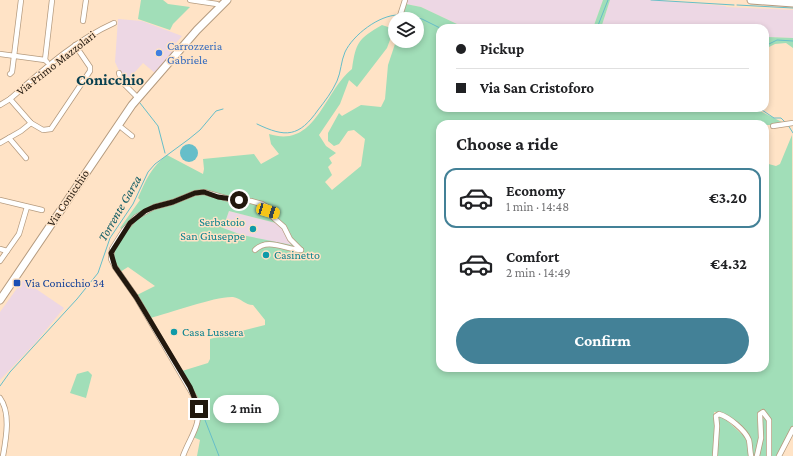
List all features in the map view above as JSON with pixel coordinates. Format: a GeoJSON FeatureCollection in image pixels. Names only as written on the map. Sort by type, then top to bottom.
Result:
{"type":"FeatureCollection","features":[{"type":"Feature","properties":{"kind":"main road","name":"Via Conicchio"},"geometry":{"type":"LineString","coordinates":[[0,300],[122,126],[138,98],[218,5],[227,0]]}},
{"type":"Feature","properties":{"kind":"main road"},"geometry":{"type":"LineString","coordinates":[[751,0],[793,3]]}},
{"type":"Feature","properties":{"kind":"street"},"geometry":{"type":"LineString","coordinates":[[10,74],[14,56],[21,0]]}},
{"type":"Feature","properties":{"kind":"street"},"geometry":{"type":"LineString","coordinates":[[45,60],[52,0]]}},
{"type":"Feature","properties":{"kind":"street"},"geometry":{"type":"LineString","coordinates":[[83,21],[86,0]]}},
{"type":"Feature","properties":{"kind":"street"},"geometry":{"type":"LineString","coordinates":[[190,0],[218,5]]}},
{"type":"Feature","properties":{"kind":"street"},"geometry":{"type":"LineString","coordinates":[[401,12],[405,0]]}},
{"type":"Feature","properties":{"kind":"street","name":"Via Primo Mazzolari"},"geometry":{"type":"LineString","coordinates":[[0,105],[10,99],[75,45],[96,31],[114,23]]}},
{"type":"Feature","properties":{"kind":"street"},"geometry":{"type":"LineString","coordinates":[[10,99],[32,123],[43,130],[51,129],[90,71],[90,67],[75,45]]}},
{"type":"Feature","properties":{"kind":"street"},"geometry":{"type":"LineString","coordinates":[[0,54],[45,60],[50,65]]}},
{"type":"Feature","properties":{"kind":"street"},"geometry":{"type":"LineString","coordinates":[[119,73],[122,82],[138,98]]}},
{"type":"Feature","properties":{"kind":"street"},"geometry":{"type":"LineString","coordinates":[[0,143],[32,123]]}},
{"type":"Feature","properties":{"kind":"street"},"geometry":{"type":"LineString","coordinates":[[773,126],[793,123]]}},
{"type":"Feature","properties":{"kind":"street"},"geometry":{"type":"LineString","coordinates":[[122,126],[132,136]]}},
{"type":"Feature","properties":{"kind":"street"},"geometry":{"type":"LineString","coordinates":[[9,138],[26,158]]}},
{"type":"Feature","properties":{"kind":"street"},"geometry":{"type":"LineString","coordinates":[[183,456],[198,425],[199,409],[196,400],[136,297],[115,267],[111,253],[130,223],[145,211],[195,193],[204,192],[218,197],[262,204],[277,213],[266,212],[284,226],[290,239],[301,250],[275,244],[258,247],[255,250]]}},
{"type":"Feature","properties":{"kind":"street"},"geometry":{"type":"LineString","coordinates":[[1,202],[42,210]]}},
{"type":"Feature","properties":{"kind":"street"},"geometry":{"type":"LineString","coordinates":[[0,261],[19,234],[27,207]]}},
{"type":"Feature","properties":{"kind":"street"},"geometry":{"type":"LineString","coordinates":[[0,249],[7,251]]}},
{"type":"Feature","properties":{"kind":"street"},"geometry":{"type":"LineString","coordinates":[[0,398],[5,414],[6,434],[3,456]]}},
{"type":"Feature","properties":{"kind":"street"},"geometry":{"type":"LineString","coordinates":[[757,456],[760,438],[760,414],[763,412],[769,420],[769,456]]}},
{"type":"Feature","properties":{"kind":"street"},"geometry":{"type":"LineString","coordinates":[[715,456],[717,426],[716,416],[719,414],[724,416],[744,432],[749,439],[752,456]]}},
{"type":"Feature","properties":{"kind":"street"},"geometry":{"type":"LineString","coordinates":[[779,456],[793,429]]}},
{"type":"Feature","properties":{"kind":"shaded area"},"geometry":{"type":"Polygon","coordinates":[[[407,0],[603,0],[594,24],[457,24],[421,7],[406,4],[407,0]]]}},
{"type":"Feature","properties":{"kind":"shaded area"},"geometry":{"type":"Polygon","coordinates":[[[610,0],[651,0],[726,7],[793,10],[793,38],[769,37],[769,24],[602,24],[610,0]]]}},
{"type":"Feature","properties":{"kind":"shaded area"},"geometry":{"type":"Polygon","coordinates":[[[118,19],[142,21],[182,36],[171,49],[174,51],[155,73],[143,63],[125,83],[115,62],[118,19]]]}},
{"type":"Feature","properties":{"kind":"shaded area"},"geometry":{"type":"Polygon","coordinates":[[[229,211],[276,223],[283,229],[292,246],[242,235],[223,228],[229,211]]]}},
{"type":"Feature","properties":{"kind":"shaded area"},"geometry":{"type":"Polygon","coordinates":[[[23,280],[64,308],[36,342],[0,380],[0,312],[23,280]]]}},
{"type":"Feature","properties":{"kind":"green space"},"geometry":{"type":"Polygon","coordinates":[[[141,0],[163,0],[168,4],[190,7],[173,24],[170,30],[138,19],[141,0]]]}},
{"type":"Feature","properties":{"kind":"green space"},"geometry":{"type":"Polygon","coordinates":[[[603,0],[610,0],[602,24],[594,24],[603,0]]]}},
{"type":"Feature","properties":{"kind":"green space"},"geometry":{"type":"Polygon","coordinates":[[[406,4],[421,7],[457,24],[436,24],[436,112],[762,112],[782,122],[769,125],[769,120],[436,120],[436,372],[769,372],[769,164],[776,166],[780,164],[792,135],[793,426],[777,456],[770,456],[772,437],[769,418],[762,409],[757,414],[759,440],[757,455],[755,456],[752,454],[749,438],[722,413],[714,412],[714,456],[197,456],[200,440],[193,437],[197,427],[200,411],[196,395],[182,371],[208,363],[210,359],[210,339],[265,325],[265,320],[253,305],[233,297],[216,299],[150,318],[137,295],[155,286],[128,267],[120,272],[114,262],[113,254],[126,232],[120,228],[140,200],[138,198],[150,174],[157,164],[167,155],[203,174],[203,159],[254,154],[261,164],[279,154],[271,144],[269,134],[285,136],[298,133],[309,126],[342,79],[352,69],[355,53],[360,42],[368,34],[382,25],[388,27],[387,48],[357,87],[349,80],[340,104],[319,135],[326,146],[336,153],[329,158],[332,163],[328,167],[332,175],[325,182],[332,190],[361,166],[365,139],[354,130],[348,131],[339,144],[334,146],[328,141],[328,133],[339,113],[342,116],[361,105],[381,107],[385,99],[388,65],[394,48],[424,48],[424,12],[404,12],[406,4]],[[229,211],[223,228],[242,235],[292,245],[283,229],[276,223],[229,211]]]}},
{"type":"Feature","properties":{"kind":"green space"},"geometry":{"type":"Polygon","coordinates":[[[769,37],[793,38],[793,48],[786,43],[775,44],[769,47],[769,37]]]}},
{"type":"Feature","properties":{"kind":"green space"},"geometry":{"type":"Polygon","coordinates":[[[88,371],[92,375],[86,398],[70,393],[77,374],[88,371]]]}},
{"type":"Feature","properties":{"kind":"green space"},"geometry":{"type":"Polygon","coordinates":[[[722,416],[746,438],[749,456],[717,456],[717,418],[722,416]]]}},
{"type":"Feature","properties":{"kind":"green space"},"geometry":{"type":"Polygon","coordinates":[[[764,416],[768,421],[767,456],[760,456],[761,425],[764,416]]]}},
{"type":"Feature","properties":{"kind":"water"},"geometry":{"type":"Polygon","coordinates":[[[189,144],[195,147],[198,153],[195,159],[189,162],[183,159],[180,153],[183,147],[189,144]]]}},
{"type":"Feature","properties":{"kind":"waterway"},"geometry":{"type":"LineString","coordinates":[[599,24],[608,0]]}},
{"type":"Feature","properties":{"kind":"waterway"},"geometry":{"type":"LineString","coordinates":[[651,0],[734,5]]}},
{"type":"Feature","properties":{"kind":"waterway"},"geometry":{"type":"LineString","coordinates":[[737,5],[793,8]]}},
{"type":"Feature","properties":{"kind":"waterway","name":"Torrente Garza"},"geometry":{"type":"LineString","coordinates":[[257,124],[267,129],[284,133],[298,130],[305,126],[333,89],[338,78],[345,52],[354,39],[367,27],[388,17]]}},
{"type":"Feature","properties":{"kind":"waterway","name":"Torrente Garza"},"geometry":{"type":"LineString","coordinates":[[424,20],[436,26]]}},
{"type":"Feature","properties":{"kind":"waterway","name":"Torrente Garza"},"geometry":{"type":"LineString","coordinates":[[769,44],[777,40],[793,41]]}},
{"type":"Feature","properties":{"kind":"waterway"},"geometry":{"type":"LineString","coordinates":[[140,103],[158,126],[165,153]]}},
{"type":"Feature","properties":{"kind":"waterway","name":"Torrente Garza"},"geometry":{"type":"LineString","coordinates":[[0,386],[10,372],[77,299],[98,273],[110,238],[133,204],[148,172],[155,164],[200,130],[216,111],[223,109]]}},
{"type":"Feature","properties":{"kind":"waterway"},"geometry":{"type":"LineString","coordinates":[[765,112],[774,118],[781,118],[786,123]]}},
{"type":"Feature","properties":{"kind":"waterway"},"geometry":{"type":"LineString","coordinates":[[788,125],[793,133]]}},
{"type":"Feature","properties":{"kind":"waterway"},"geometry":{"type":"LineString","coordinates":[[205,420],[219,456]]}},
{"type":"Feature","properties":{"kind":"place","name":"Carrozzeria Gabriele"},"geometry":{"type":"Point","coordinates":[159,53]}},
{"type":"Feature","properties":{"kind":"place","name":"Serbatoio San Giuseppe"},"geometry":{"type":"Point","coordinates":[253,229]}},
{"type":"Feature","properties":{"kind":"place","name":"Casinetto"},"geometry":{"type":"Point","coordinates":[266,255]}},
{"type":"Feature","properties":{"kind":"place","name":"Via Conicchio 34"},"geometry":{"type":"Point","coordinates":[17,283]}},
{"type":"Feature","properties":{"kind":"place","name":"Casa Lussera"},"geometry":{"type":"Point","coordinates":[174,332]}},
{"type":"Feature","properties":{"kind":"district","name":"Conicchio"},"geometry":{"type":"Point","coordinates":[110,79]}},
{"type":"Feature","properties":{"kind":"route"},"geometry":{"type":"LineString","coordinates":[[199,409],[190,387],[172,360],[136,297],[120,276],[111,259],[111,253],[112,249],[130,223],[145,211],[154,207],[173,202],[195,193],[204,192],[218,197],[239,200]]}}]}
